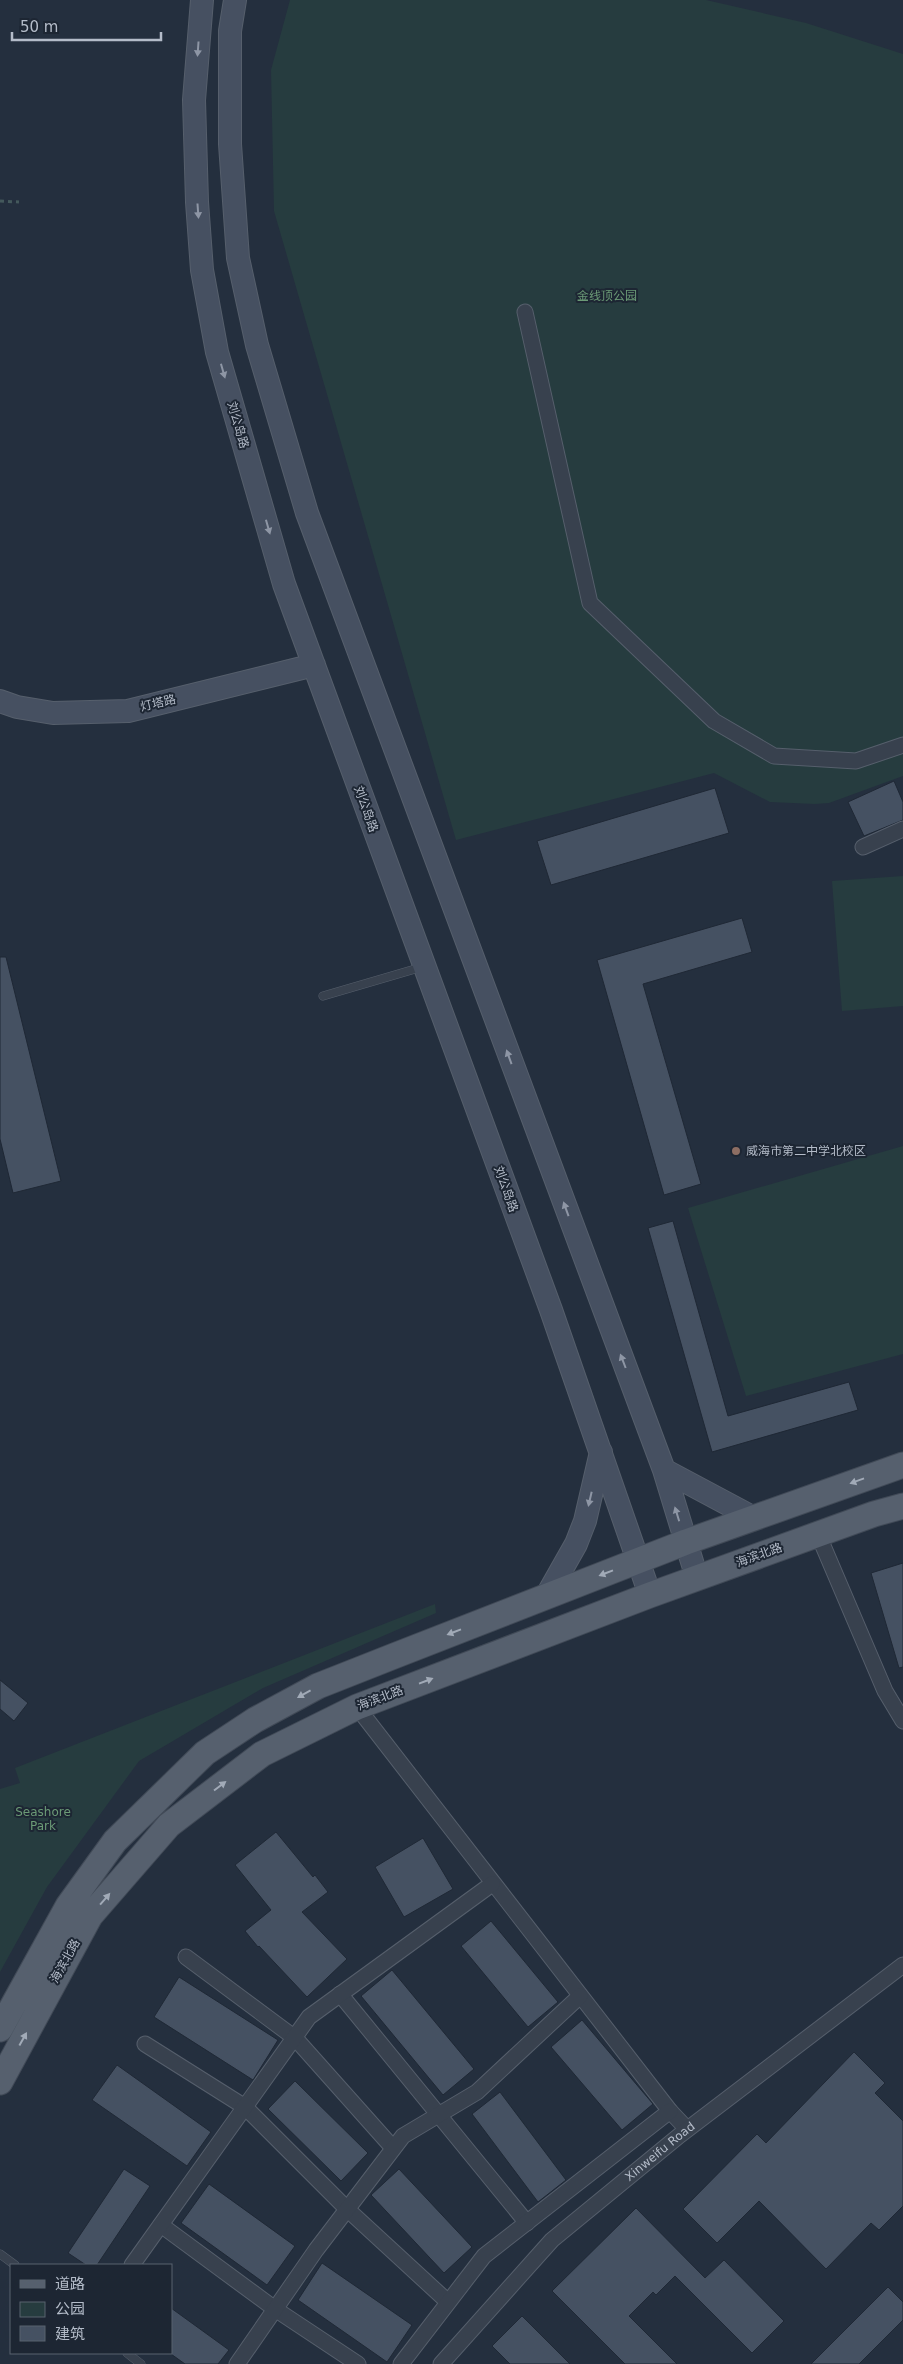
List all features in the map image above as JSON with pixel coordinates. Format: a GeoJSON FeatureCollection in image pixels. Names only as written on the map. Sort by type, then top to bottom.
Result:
{"type":"FeatureCollection","features":[{"type":"Feature","properties":{"kind":"main road","name":"刘公岛路"},"geometry":{"type":"LineString","coordinates":[[202,0],[194,100],[197,202],[202,270],[217,352],[284,584],[601,1451],[650,1595]]}},
{"type":"Feature","properties":{"kind":"main road"},"geometry":{"type":"LineString","coordinates":[[235,0],[230,31],[230,144],[238,258],[257,345],[307,513],[664,1470],[697,1578]]}},
{"type":"Feature","properties":{"kind":"main road","name":"灯塔路"},"geometry":{"type":"LineString","coordinates":[[0,701],[17,707],[52,713],[128,711],[314,665]]}},
{"type":"Feature","properties":{"kind":"main road"},"geometry":{"type":"LineString","coordinates":[[546,1597],[576,1544],[585,1521],[601,1451]]}},
{"type":"Feature","properties":{"kind":"main road","name":"海滨北路"},"geometry":{"type":"LineString","coordinates":[[0,2028],[68,1906],[115,1841],[205,1753],[255,1720],[318,1686],[686,1542],[903,1465]]}},
{"type":"Feature","properties":{"kind":"main road"},"geometry":{"type":"LineString","coordinates":[[664,1470],[754,1518]]}},
{"type":"Feature","properties":{"kind":"main road","name":"海滨北路"},"geometry":{"type":"LineString","coordinates":[[0,2082],[90,1916],[168,1825],[262,1754],[357,1707],[650,1595],[818,1534],[903,1506]]}},
{"type":"Feature","properties":{"kind":"street"},"geometry":{"type":"LineString","coordinates":[[525,312],[590,603],[714,721],[774,756],[856,761],[903,744]]}},
{"type":"Feature","properties":{"kind":"street"},"geometry":{"type":"LineString","coordinates":[[863,847],[903,829]]}},
{"type":"Feature","properties":{"kind":"street"},"geometry":{"type":"LineString","coordinates":[[818,1534],[885,1691],[903,1722]]}},
{"type":"Feature","properties":{"kind":"street"},"geometry":{"type":"LineString","coordinates":[[357,1707],[492,1884],[670,2111],[687,2129]]}},
{"type":"Feature","properties":{"kind":"street"},"geometry":{"type":"LineString","coordinates":[[133,2264],[309,2017],[492,1884]]}},
{"type":"Feature","properties":{"kind":"street"},"geometry":{"type":"LineString","coordinates":[[186,1957],[294,2038],[393,2148]]}},
{"type":"Feature","properties":{"kind":"street","name":"Xinweifu Road"},"geometry":{"type":"LineString","coordinates":[[441,2364],[552,2240],[687,2129],[903,1965]]}},
{"type":"Feature","properties":{"kind":"street"},"geometry":{"type":"LineString","coordinates":[[340,1994],[526,2222]]}},
{"type":"Feature","properties":{"kind":"street"},"geometry":{"type":"LineString","coordinates":[[237,2364],[347,2208],[403,2136],[478,2092],[580,1996]]}},
{"type":"Feature","properties":{"kind":"street"},"geometry":{"type":"LineString","coordinates":[[145,2044],[245,2107],[347,2208],[448,2302]]}},
{"type":"Feature","properties":{"kind":"street"},"geometry":{"type":"LineString","coordinates":[[400,2364],[484,2256],[670,2111]]}},
{"type":"Feature","properties":{"kind":"street"},"geometry":{"type":"LineString","coordinates":[[161,2225],[275,2309],[358,2364]]}},
{"type":"Feature","properties":{"kind":"lane"},"geometry":{"type":"LineString","coordinates":[[323,996],[424,967]]}},
{"type":"Feature","properties":{"kind":"lane"},"geometry":{"type":"LineString","coordinates":[[0,2254],[14,2264]]}},
{"type":"Feature","properties":{"kind":"lane"},"geometry":{"type":"LineString","coordinates":[[128,2354],[141,2364]]}},
{"type":"Feature","properties":{"kind":"path"},"geometry":{"type":"LineString","coordinates":[[0,201],[19,202]]}},
{"type":"Feature","properties":{"kind":"green space","name":"金线顶公园"},"geometry":{"type":"Polygon","coordinates":[[[290,0],[706,0],[806,23],[903,54],[903,776],[829,803],[815,804],[770,802],[714,773],[456,840],[274,211],[271,70],[290,0]]]}},
{"type":"Feature","properties":{"kind":"green space"},"geometry":{"type":"Polygon","coordinates":[[[903,876],[903,1006],[842,1011],[832,881],[903,876]]]}},
{"type":"Feature","properties":{"kind":"green space"},"geometry":{"type":"Polygon","coordinates":[[[903,1146],[903,1354],[746,1396],[688,1208],[903,1146]]]}},
{"type":"Feature","properties":{"kind":"green space","name":"Seashore Park"},"geometry":{"type":"Polygon","coordinates":[[[435,1604],[436,1613],[263,1688],[139,1761],[47,1887],[0,1972],[0,1789],[20,1783],[15,1768],[435,1604]]]}},
{"type":"Feature","properties":{"kind":"building"},"geometry":{"type":"Polygon","coordinates":[[[894,781],[903,802],[903,820],[864,836],[848,802],[894,781]]]}},
{"type":"Feature","properties":{"kind":"building"},"geometry":{"type":"Polygon","coordinates":[[[715,788],[729,833],[551,885],[537,841],[715,788]]]}},
{"type":"Feature","properties":{"kind":"building"},"geometry":{"type":"Polygon","coordinates":[[[742,918],[752,952],[643,984],[701,1184],[664,1195],[597,960],[742,918]]]}},
{"type":"Feature","properties":{"kind":"building"},"geometry":{"type":"Polygon","coordinates":[[[0,957],[6,957],[61,1181],[13,1193],[0,1139],[0,957]]]}},
{"type":"Feature","properties":{"kind":"building"},"geometry":{"type":"Polygon","coordinates":[[[673,1221],[728,1416],[849,1382],[858,1410],[712,1452],[648,1228],[673,1221]]]}},
{"type":"Feature","properties":{"kind":"building"},"geometry":{"type":"Polygon","coordinates":[[[903,1563],[903,1667],[899,1668],[871,1573],[903,1563]]]}},
{"type":"Feature","properties":{"kind":"building"},"geometry":{"type":"Polygon","coordinates":[[[0,1680],[28,1703],[14,1721],[0,1709],[0,1680]]]}},
{"type":"Feature","properties":{"kind":"building"},"geometry":{"type":"Polygon","coordinates":[[[276,1832],[313,1877],[315,1875],[328,1892],[302,1912],[347,1959],[307,1997],[245,1931],[271,1910],[235,1865],[276,1832]]]}},
{"type":"Feature","properties":{"kind":"building"},"geometry":{"type":"Polygon","coordinates":[[[423,1838],[453,1889],[404,1917],[375,1867],[423,1838]]]}},
{"type":"Feature","properties":{"kind":"building"},"geometry":{"type":"Polygon","coordinates":[[[491,1921],[558,2002],[528,2027],[461,1946],[491,1921]]]}},
{"type":"Feature","properties":{"kind":"building"},"geometry":{"type":"Polygon","coordinates":[[[392,1970],[474,2069],[443,2095],[361,1996],[392,1970]]]}},
{"type":"Feature","properties":{"kind":"building"},"geometry":{"type":"Polygon","coordinates":[[[179,1977],[278,2040],[253,2080],[154,2017],[179,1977]]]}},
{"type":"Feature","properties":{"kind":"building"},"geometry":{"type":"Polygon","coordinates":[[[582,2020],[653,2104],[622,2130],[551,2047],[582,2020]]]}},
{"type":"Feature","properties":{"kind":"building"},"geometry":{"type":"Polygon","coordinates":[[[854,2052],[885,2083],[875,2093],[903,2121],[903,2206],[879,2230],[871,2223],[826,2269],[759,2201],[717,2243],[683,2209],[757,2134],[766,2143],[854,2052]]]}},
{"type":"Feature","properties":{"kind":"building"},"geometry":{"type":"Polygon","coordinates":[[[117,2065],[211,2132],[187,2166],[92,2100],[117,2065]]]}},
{"type":"Feature","properties":{"kind":"building"},"geometry":{"type":"Polygon","coordinates":[[[295,2081],[368,2153],[341,2181],[268,2109],[295,2081]]]}},
{"type":"Feature","properties":{"kind":"building"},"geometry":{"type":"Polygon","coordinates":[[[500,2092],[566,2180],[538,2202],[472,2114],[500,2092]]]}},
{"type":"Feature","properties":{"kind":"building"},"geometry":{"type":"Polygon","coordinates":[[[124,2169],[150,2186],[98,2264],[84,2264],[68,2253],[124,2169]]]}},
{"type":"Feature","properties":{"kind":"building"},"geometry":{"type":"Polygon","coordinates":[[[399,2169],[472,2247],[444,2273],[371,2195],[399,2169]]]}},
{"type":"Feature","properties":{"kind":"building"},"geometry":{"type":"Polygon","coordinates":[[[209,2184],[295,2246],[267,2285],[181,2223],[209,2184]]]}},
{"type":"Feature","properties":{"kind":"building"},"geometry":{"type":"Polygon","coordinates":[[[636,2208],[705,2278],[724,2260],[784,2321],[752,2353],[675,2276],[656,2295],[653,2292],[629,2316],[677,2364],[625,2364],[552,2291],[636,2208]]]}},
{"type":"Feature","properties":{"kind":"building"},"geometry":{"type":"Polygon","coordinates":[[[322,2263],[412,2325],[387,2362],[298,2300],[322,2263]]]}},
{"type":"Feature","properties":{"kind":"building"},"geometry":{"type":"Polygon","coordinates":[[[888,2287],[903,2302],[903,2320],[859,2364],[811,2364],[888,2287]]]}},
{"type":"Feature","properties":{"kind":"building"},"geometry":{"type":"Polygon","coordinates":[[[172,2309],[229,2350],[218,2364],[185,2364],[171,2354],[172,2309]]]}},
{"type":"Feature","properties":{"kind":"building"},"geometry":{"type":"Polygon","coordinates":[[[522,2316],[570,2364],[510,2364],[492,2346],[522,2316]]]}},
{"type":"Feature","properties":{"kind":"place","name":"威海市第二中学北校区"},"geometry":{"type":"Point","coordinates":[736,1151]}}]}
